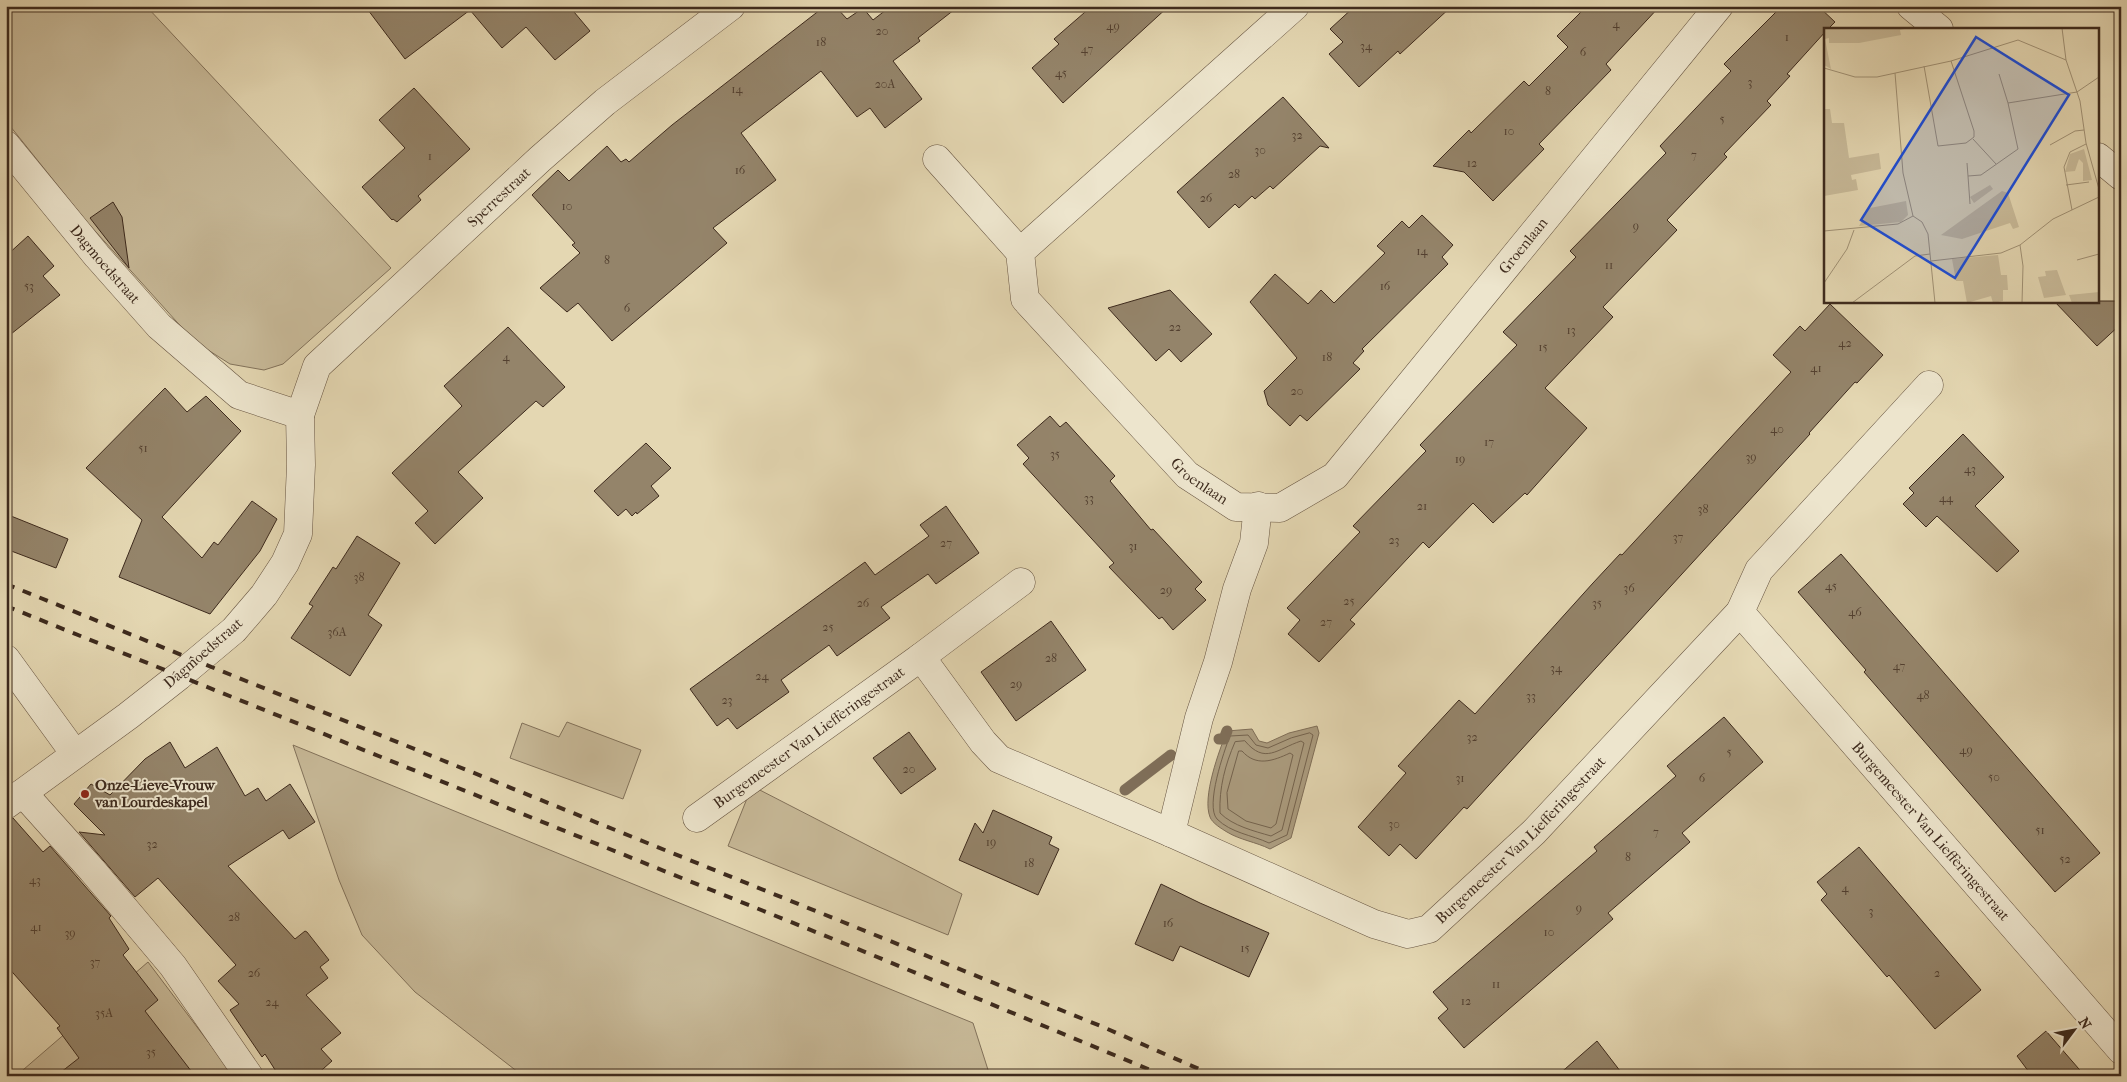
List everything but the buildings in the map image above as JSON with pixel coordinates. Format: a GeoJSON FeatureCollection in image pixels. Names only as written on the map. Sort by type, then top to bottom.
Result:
{"type":"FeatureCollection","features":[{"type":"Feature","properties":{"kind":"street","name":"Sperrestraat"},"geometry":{"type":"LineString","coordinates":[[300,415],[317,366],[576,127],[605,102],[731,6]]}},
{"type":"Feature","properties":{"kind":"street"},"geometry":{"type":"LineString","coordinates":[[937,159],[1020,252],[1295,6]]}},
{"type":"Feature","properties":{"kind":"street","name":"Groenlaan"},"geometry":{"type":"LineString","coordinates":[[1020,252],[1025,299],[1186,475],[1236,507],[1280,508],[1335,476],[1719,6]]}},
{"type":"Feature","properties":{"kind":"street"},"geometry":{"type":"LineString","coordinates":[[1911,6],[1938,28]]}},
{"type":"Feature","properties":{"kind":"street","name":"Dagmoedstraat"},"geometry":{"type":"LineString","coordinates":[[6,145],[97,256],[159,326],[239,395],[300,415],[301,514],[298,534],[286,563],[264,595],[234,630],[134,711],[15,799],[92,870],[173,966],[249,1076]]}},
{"type":"Feature","properties":{"kind":"street"},"geometry":{"type":"LineString","coordinates":[[2100,159],[2121,176]]}},
{"type":"Feature","properties":{"kind":"street","name":"Burgemeester Van Liefferingestraat"},"geometry":{"type":"LineString","coordinates":[[921,657],[983,742],[999,759],[1171,833],[1374,924],[1408,934],[1430,929],[1534,832],[1740,612],[1759,570],[1929,385]]}},
{"type":"Feature","properties":{"kind":"street"},"geometry":{"type":"LineString","coordinates":[[1171,833],[1199,718],[1218,662],[1237,589],[1254,543],[1258,506]]}},
{"type":"Feature","properties":{"kind":"street","name":"Burgemeester Van Liefferingestraat"},"geometry":{"type":"LineString","coordinates":[[697,818],[921,657],[1021,582]]}},
{"type":"Feature","properties":{"kind":"street","name":"Burgemeester Van Liefferingestraat"},"geometry":{"type":"LineString","coordinates":[[1740,612],[2121,1050]]}},
{"type":"Feature","properties":{"kind":"street"},"geometry":{"type":"LineString","coordinates":[[6,659],[75,754]]}},
{"type":"Feature","properties":{"kind":"shaded area"},"geometry":{"type":"Polygon","coordinates":[[[6,6],[59,6],[107,10],[147,7],[391,268],[283,364],[264,370],[230,364],[194,341],[87,222],[6,121],[6,6]]]}},
{"type":"Feature","properties":{"kind":"shaded area"},"geometry":{"type":"Polygon","coordinates":[[[567,722],[641,750],[623,799],[510,758],[522,723],[559,737],[567,722]]]}},
{"type":"Feature","properties":{"kind":"shaded area"},"geometry":{"type":"Polygon","coordinates":[[[293,745],[973,1023],[990,1076],[523,1076],[415,992],[362,935],[339,880],[293,745]]]}},
{"type":"Feature","properties":{"kind":"shaded area"},"geometry":{"type":"Polygon","coordinates":[[[752,786],[962,894],[948,935],[728,846],[752,786]]]}},
{"type":"Feature","properties":{"kind":"shaded area"},"geometry":{"type":"Polygon","coordinates":[[[148,962],[234,1076],[16,1076],[148,962]]]}},
{"type":"Feature","properties":{"kind":"water"},"geometry":{"type":"Polygon","coordinates":[[[1317,726],[1319,733],[1291,838],[1270,849],[1232,835],[1213,821],[1208,808],[1208,798],[1216,762],[1227,731],[1252,729],[1259,741],[1267,743],[1289,733],[1317,726]]]}},
{"type":"Feature","properties":{"kind":"waterway"},"geometry":{"type":"LineString","coordinates":[[1219,739],[1224,739],[1227,731]]}},
{"type":"Feature","properties":{"kind":"waterway"},"geometry":{"type":"LineString","coordinates":[[1125,790],[1171,755]]}},
{"type":"Feature","properties":{"kind":"railway"},"geometry":{"type":"LineString","coordinates":[[6,584],[1103,1027],[1215,1076]]}},
{"type":"Feature","properties":{"kind":"railway"},"geometry":{"type":"LineString","coordinates":[[6,606],[853,947],[1165,1076]]}},
{"type":"Feature","properties":{"kind":"place","name":"Onze-Lieve-Vrouw van Lourdeskapel"},"geometry":{"type":"Point","coordinates":[85,794]}}]}
